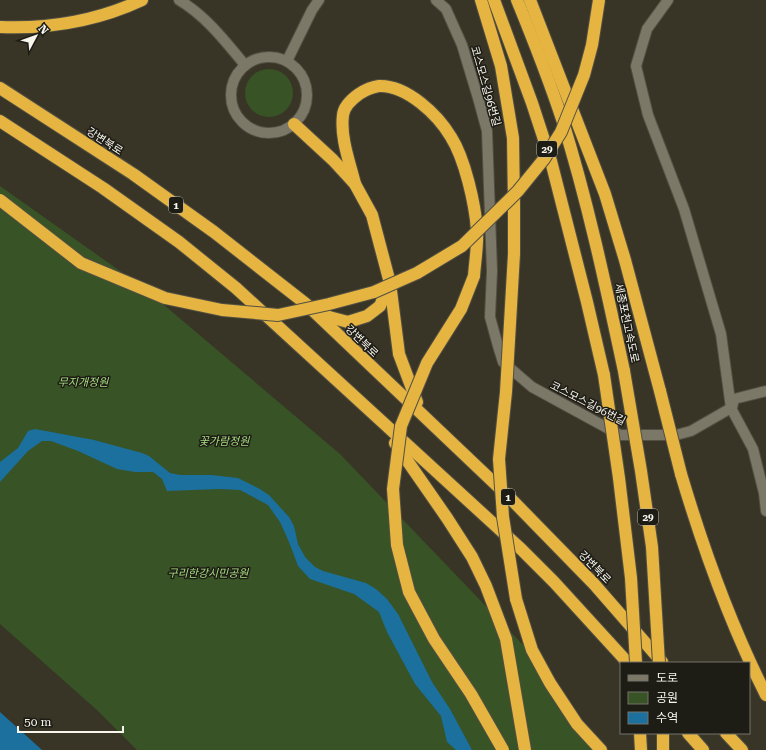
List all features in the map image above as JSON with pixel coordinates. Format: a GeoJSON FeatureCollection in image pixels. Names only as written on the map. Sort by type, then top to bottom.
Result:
{"type":"FeatureCollection","features":[{"type":"Feature","properties":{"kind":"highway"},"geometry":{"type":"LineString","coordinates":[[0,26],[21,28],[46,27],[72,23],[114,12],[142,0]]}},
{"type":"Feature","properties":{"kind":"highway"},"geometry":{"type":"LineString","coordinates":[[480,0],[501,66],[513,138],[514,254],[506,392],[499,459],[503,516],[516,598],[532,650],[550,683],[578,724],[601,750]]}},
{"type":"Feature","properties":{"kind":"highway","name":"29"},"geometry":{"type":"LineString","coordinates":[[494,0],[532,103],[551,161],[604,375],[619,478],[631,578],[636,662]]}},
{"type":"Feature","properties":{"kind":"highway","name":"세종포천고속도로"},"geometry":{"type":"LineString","coordinates":[[517,0],[568,140],[606,288],[624,371],[652,547],[660,662]]}},
{"type":"Feature","properties":{"kind":"highway"},"geometry":{"type":"LineString","coordinates":[[530,0],[605,194],[625,260],[681,474],[693,513],[725,601],[755,674],[766,695]]}},
{"type":"Feature","properties":{"kind":"highway"},"geometry":{"type":"LineString","coordinates":[[0,200],[81,263],[165,298],[222,310],[278,315],[374,292],[417,273],[462,246],[518,192],[544,159],[560,132],[584,75],[592,45],[599,0]]}},
{"type":"Feature","properties":{"kind":"highway"},"geometry":{"type":"LineString","coordinates":[[355,184],[344,136],[343,115],[346,107],[357,96],[366,90],[379,86],[396,89],[416,99],[438,117],[452,137],[463,164],[477,231],[474,276],[461,309],[427,364],[401,426],[393,489],[397,545],[409,592],[434,639],[471,694],[503,750]]}},
{"type":"Feature","properties":{"kind":"highway","name":"강변북로"},"geometry":{"type":"LineString","coordinates":[[0,88],[133,174],[214,232],[306,304],[511,499],[594,584],[662,662]]}},
{"type":"Feature","properties":{"kind":"highway"},"geometry":{"type":"LineString","coordinates":[[0,121],[103,188],[179,242],[236,288],[521,549],[560,588],[627,662]]}},
{"type":"Feature","properties":{"kind":"highway"},"geometry":{"type":"LineString","coordinates":[[294,124],[333,160],[355,184],[372,215],[390,283],[399,354],[420,412]]}},
{"type":"Feature","properties":{"kind":"highway"},"geometry":{"type":"LineString","coordinates":[[306,304],[329,317],[348,322],[367,316],[380,306],[390,283]]}},
{"type":"Feature","properties":{"kind":"highway"},"geometry":{"type":"LineString","coordinates":[[376,416],[447,518],[472,557],[486,586],[506,639],[525,750]]}},
{"type":"Feature","properties":{"kind":"highway"},"geometry":{"type":"LineString","coordinates":[[640,734],[641,750]]}},
{"type":"Feature","properties":{"kind":"highway"},"geometry":{"type":"LineString","coordinates":[[663,734],[664,750]]}},
{"type":"Feature","properties":{"kind":"highway"},"geometry":{"type":"LineString","coordinates":[[689,734],[703,750]]}},
{"type":"Feature","properties":{"kind":"highway"},"geometry":{"type":"LineString","coordinates":[[727,734],[742,750]]}},
{"type":"Feature","properties":{"kind":"street"},"geometry":{"type":"LineString","coordinates":[[179,0],[192,8],[202,17],[246,65]]}},
{"type":"Feature","properties":{"kind":"street"},"geometry":{"type":"LineString","coordinates":[[288,61],[312,10],[319,0]]}},
{"type":"Feature","properties":{"kind":"street","name":"코스모스길96번길"},"geometry":{"type":"LineString","coordinates":[[436,0],[446,10],[462,45],[487,131],[492,271],[490,317],[504,362],[532,387],[620,435],[676,435],[691,431],[731,408],[734,399],[766,391]]}},
{"type":"Feature","properties":{"kind":"street"},"geometry":{"type":"LineString","coordinates":[[668,0],[647,29],[636,66],[648,115],[684,209],[721,334],[731,408],[753,449],[764,493],[766,511]]}},
{"type":"Feature","properties":{"kind":"street"},"geometry":{"type":"LineString","coordinates":[[266,56],[277,57],[288,61],[295,66],[305,82],[308,91],[305,109],[294,124],[285,130],[274,133],[253,129],[244,123],[232,104],[231,93],[233,82],[238,72],[255,59],[266,56]]}},
{"type":"Feature","properties":{"kind":"green space"},"geometry":{"type":"Polygon","coordinates":[[[264,69],[274,69],[286,76],[293,88],[293,98],[286,110],[274,117],[264,117],[256,113],[249,106],[245,98],[245,88],[249,80],[256,73],[264,69]]]}},
{"type":"Feature","properties":{"kind":"green space","name":"구리한강시민공원"},"geometry":{"type":"Polygon","coordinates":[[[0,186],[144,288],[340,454],[526,648],[594,750],[137,750],[98,711],[0,624],[0,186]]]}},
{"type":"Feature","properties":{"kind":"water"},"geometry":{"type":"Polygon","coordinates":[[[35,429],[94,440],[142,453],[149,456],[170,473],[180,475],[211,475],[238,478],[269,495],[289,517],[294,526],[298,544],[305,557],[315,567],[323,571],[366,583],[376,589],[387,599],[398,614],[432,682],[450,709],[472,750],[456,750],[447,742],[441,716],[415,684],[387,632],[379,612],[354,594],[310,579],[298,566],[280,522],[268,505],[240,490],[219,489],[167,491],[162,479],[153,472],[135,472],[117,469],[78,451],[51,441],[42,441],[28,451],[0,482],[0,462],[18,448],[28,431],[35,429]]]}},
{"type":"Feature","properties":{"kind":"water"},"geometry":{"type":"Polygon","coordinates":[[[0,712],[42,750],[0,750],[0,712]]]}},
{"type":"Feature","properties":{"kind":"park label","name":"무지개정원"},"geometry":{"type":"Point","coordinates":[83,382]}},
{"type":"Feature","properties":{"kind":"park label","name":"꽃가람정원"},"geometry":{"type":"Point","coordinates":[224,441]}}]}
